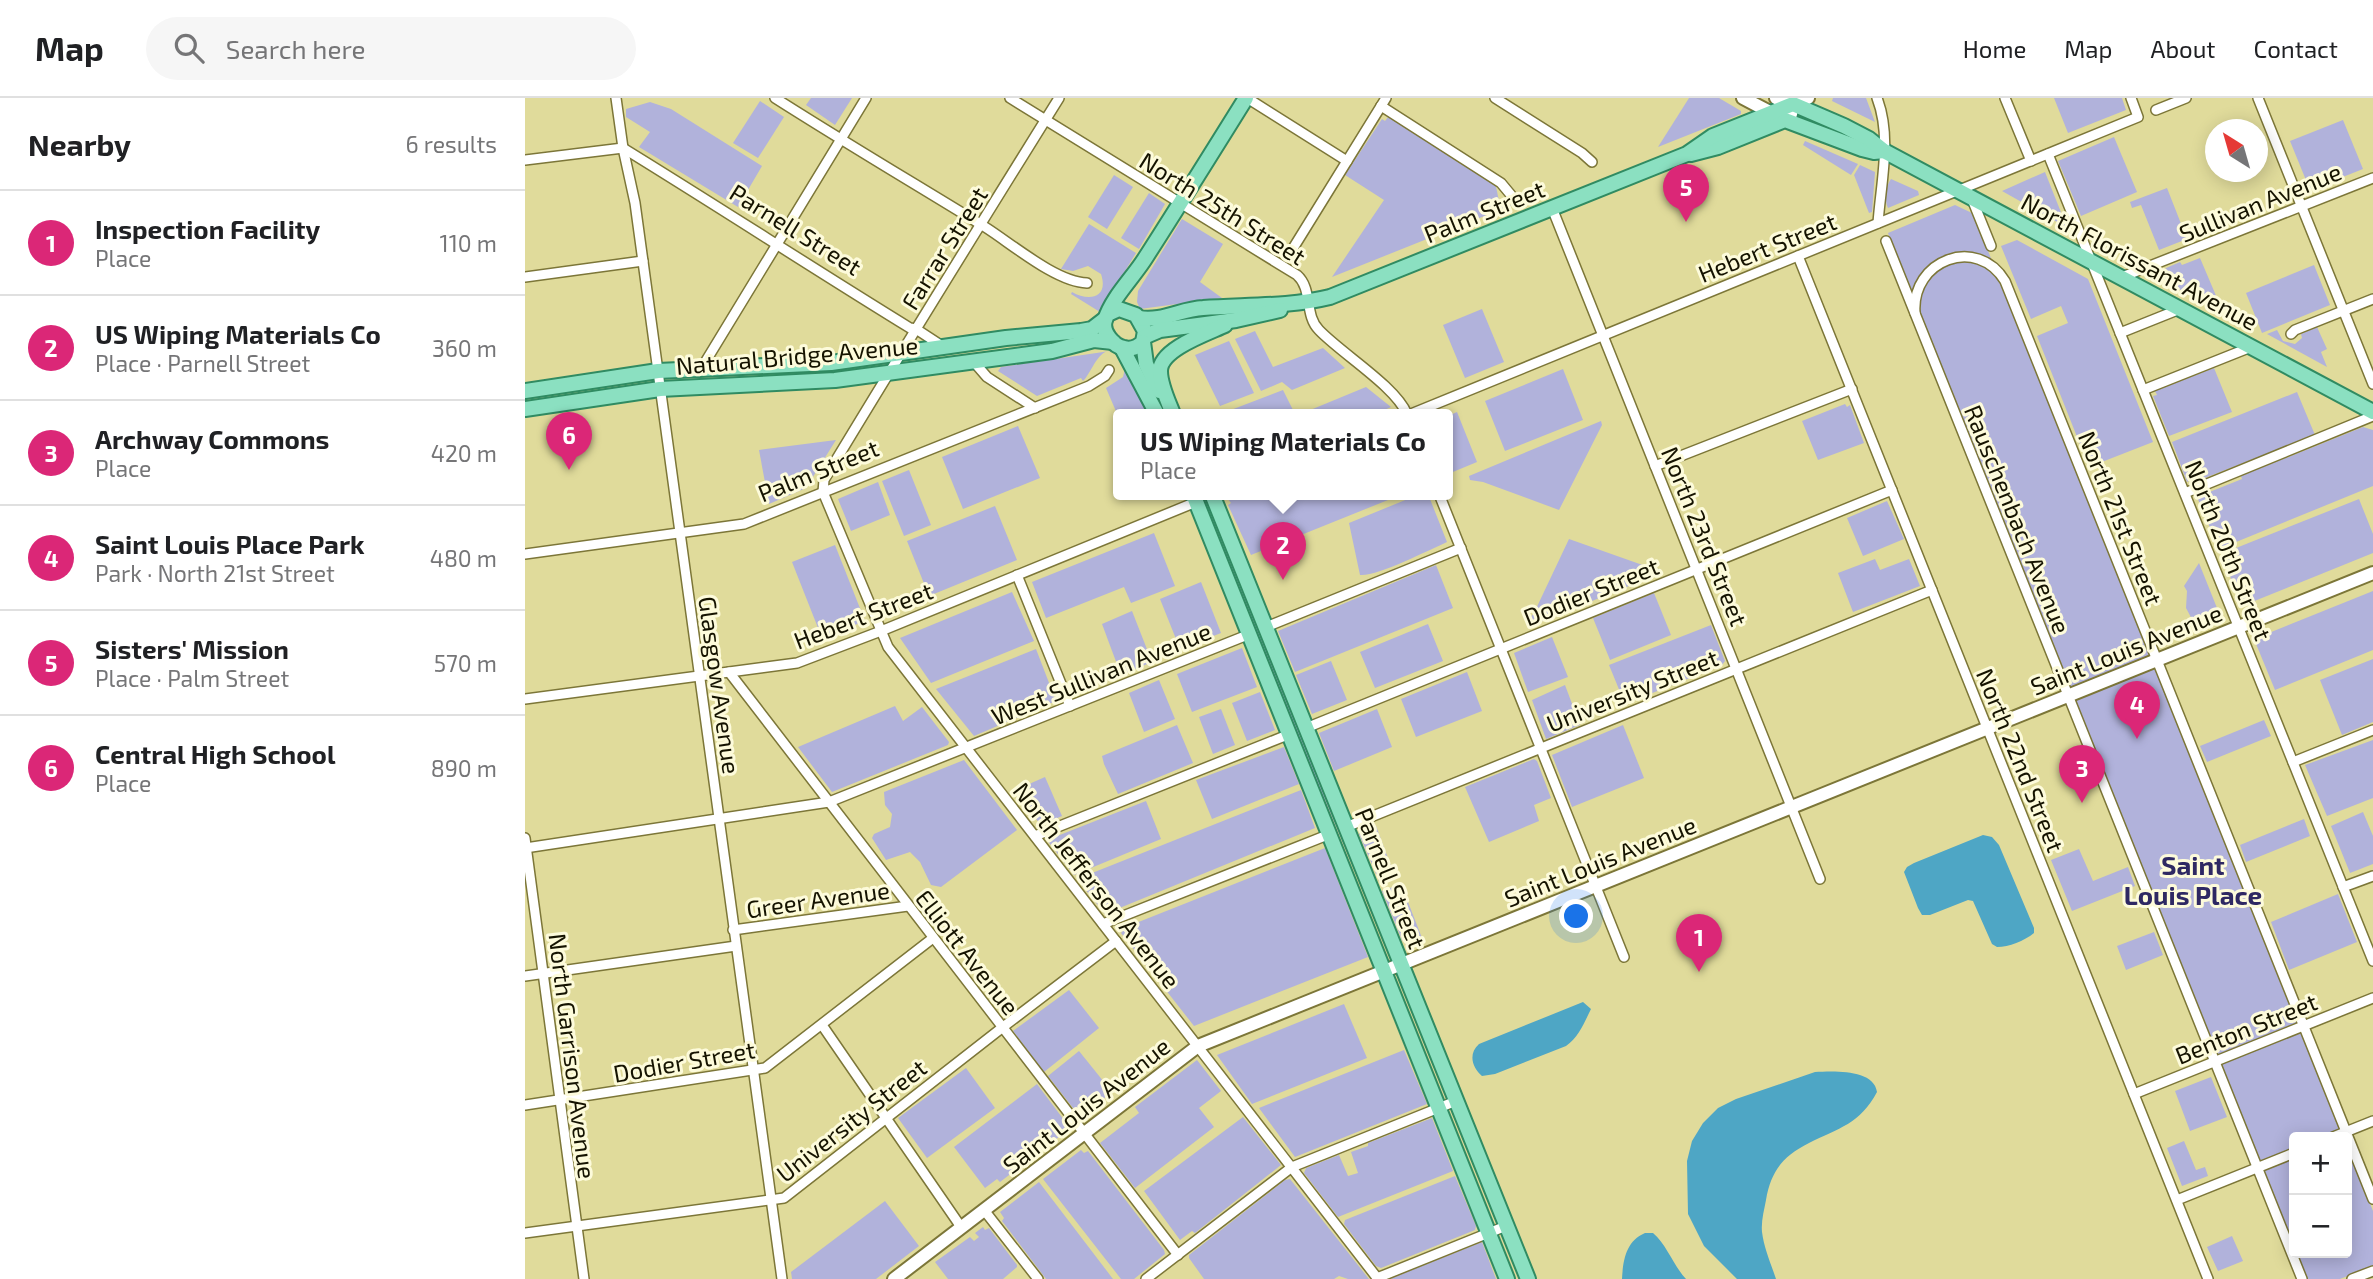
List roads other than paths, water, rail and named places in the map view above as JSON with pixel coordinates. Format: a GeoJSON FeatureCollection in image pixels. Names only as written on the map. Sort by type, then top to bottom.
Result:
{"type":"FeatureCollection","features":[{"type":"Feature","properties":{"kind":"main road"},"geometry":{"type":"LineString","coordinates":[[1154,409],[1118,345],[1106,332],[1107,317],[1246,98]]}},
{"type":"Feature","properties":{"kind":"main road","name":"Palm Street"},"geometry":{"type":"LineString","coordinates":[[1687,154],[1713,136],[1793,104]]}},
{"type":"Feature","properties":{"kind":"main road","name":"North Florissant Avenue"},"geometry":{"type":"LineString","coordinates":[[1793,104],[1855,132],[2373,414]]}},
{"type":"Feature","properties":{"kind":"main road","name":"Palm Street"},"geometry":{"type":"LineString","coordinates":[[1303,303],[1339,293],[1687,154],[1710,150],[1785,120]]}},
{"type":"Feature","properties":{"kind":"main road","name":"North Florissant Avenue"},"geometry":{"type":"LineString","coordinates":[[1785,120],[1862,149],[1874,152],[1884,150]]}},
{"type":"Feature","properties":{"kind":"main road"},"geometry":{"type":"LineString","coordinates":[[1140,267],[1129,293],[1129,304],[1144,327],[1146,364],[1169,409]]}},
{"type":"Feature","properties":{"kind":"main road"},"geometry":{"type":"LineString","coordinates":[[1107,317],[1119,309],[1156,319],[1203,308],[1303,303]]}},
{"type":"Feature","properties":{"kind":"main road"},"geometry":{"type":"LineString","coordinates":[[1118,345],[1136,347],[1160,330],[1235,320],[1303,303]]}},
{"type":"Feature","properties":{"kind":"main road","name":"Natural Bridge Avenue"},"geometry":{"type":"LineString","coordinates":[[525,391],[658,371],[831,363],[1006,338],[1087,330],[1107,317]]}},
{"type":"Feature","properties":{"kind":"main road"},"geometry":{"type":"LineString","coordinates":[[1170,409],[1160,377],[1160,367],[1164,359],[1179,347],[1235,320]]}},
{"type":"Feature","properties":{"kind":"main road"},"geometry":{"type":"LineString","coordinates":[[888,373],[928,358],[976,350],[1006,338]]}},
{"type":"Feature","properties":{"kind":"main road","name":"Natural Bridge Avenue"},"geometry":{"type":"LineString","coordinates":[[525,409],[660,389],[835,380],[1062,349],[1094,340],[1118,345]]}},
{"type":"Feature","properties":{"kind":"main road"},"geometry":{"type":"LineString","coordinates":[[784,383],[858,367],[899,353]]}},
{"type":"Feature","properties":{"kind":"main road"},"geometry":{"type":"LineString","coordinates":[[660,389],[678,379],[729,376],[761,366]]}},
{"type":"Feature","properties":{"kind":"main road"},"geometry":{"type":"LineString","coordinates":[[557,404],[589,392],[638,384],[658,371]]}},
{"type":"Feature","properties":{"kind":"main road","name":"Parnell Street"},"geometry":{"type":"LineString","coordinates":[[1196,500],[1507,1279]]}},
{"type":"Feature","properties":{"kind":"main road","name":"Parnell Street"},"geometry":{"type":"LineString","coordinates":[[1215,500],[1528,1279]]}},
{"type":"Feature","properties":{"kind":"main road"},"geometry":{"type":"LineString","coordinates":[[1345,871],[1371,914],[1388,951],[1401,964]]}},
{"type":"Feature","properties":{"kind":"street","name":"Glasgow Avenue"},"geometry":{"type":"LineString","coordinates":[[615,98],[635,203],[782,1279]]}},
{"type":"Feature","properties":{"kind":"street"},"geometry":{"type":"LineString","coordinates":[[775,98],[1058,275],[1078,283],[1087,283]]}},
{"type":"Feature","properties":{"kind":"street"},"geometry":{"type":"LineString","coordinates":[[701,369],[866,98]]}},
{"type":"Feature","properties":{"kind":"street","name":"North 25th Street"},"geometry":{"type":"LineString","coordinates":[[1010,98],[1297,275],[1304,283],[1303,303],[1318,329],[1397,397],[1405,409]]}},
{"type":"Feature","properties":{"kind":"street","name":"Farrar Street"},"geometry":{"type":"LineString","coordinates":[[823,492],[824,480],[899,353],[982,225],[1059,98]]}},
{"type":"Feature","properties":{"kind":"street"},"geometry":{"type":"LineString","coordinates":[[1246,98],[1347,161]]}},
{"type":"Feature","properties":{"kind":"street"},"geometry":{"type":"LineString","coordinates":[[1495,98],[1593,162]]}},
{"type":"Feature","properties":{"kind":"street","name":"North Florissant Avenue"},"geometry":{"type":"LineString","coordinates":[[1743,98],[1785,120]]}},
{"type":"Feature","properties":{"kind":"street","name":"North Florissant Avenue"},"geometry":{"type":"LineString","coordinates":[[1776,98],[1793,104]]}},
{"type":"Feature","properties":{"kind":"street","name":"Palm Street"},"geometry":{"type":"LineString","coordinates":[[1793,104],[1808,98]]}},
{"type":"Feature","properties":{"kind":"street"},"geometry":{"type":"LineString","coordinates":[[1877,98],[1885,122],[1878,223]]}},
{"type":"Feature","properties":{"kind":"street"},"geometry":{"type":"LineString","coordinates":[[2005,98],[2031,161]]}},
{"type":"Feature","properties":{"kind":"street","name":"Hebert Street"},"geometry":{"type":"LineString","coordinates":[[1421,409],[1878,223],[1965,192],[2031,161],[2138,117],[2131,98]]}},
{"type":"Feature","properties":{"kind":"street"},"geometry":{"type":"LineString","coordinates":[[2156,110],[2186,98]]}},
{"type":"Feature","properties":{"kind":"street"},"geometry":{"type":"LineString","coordinates":[[2257,98],[2373,384]]}},
{"type":"Feature","properties":{"kind":"street"},"geometry":{"type":"LineString","coordinates":[[1292,250],[1383,102],[1501,183],[1511,195]]}},
{"type":"Feature","properties":{"kind":"street"},"geometry":{"type":"LineString","coordinates":[[1785,120],[1791,114],[1793,104]]}},
{"type":"Feature","properties":{"kind":"street"},"geometry":{"type":"LineString","coordinates":[[525,160],[623,148]]}},
{"type":"Feature","properties":{"kind":"street","name":"Parnell Street"},"geometry":{"type":"LineString","coordinates":[[623,148],[944,347]]}},
{"type":"Feature","properties":{"kind":"street","name":"North 20th Street"},"geometry":{"type":"LineString","coordinates":[[2048,154],[2373,961]]}},
{"type":"Feature","properties":{"kind":"street","name":"Sullivan Avenue"},"geometry":{"type":"LineString","coordinates":[[2122,277],[2373,177]]}},
{"type":"Feature","properties":{"kind":"street"},"geometry":{"type":"LineString","coordinates":[[1965,192],[1991,246]]}},
{"type":"Feature","properties":{"kind":"street","name":"North 23rd Street"},"geometry":{"type":"LineString","coordinates":[[1552,208],[1820,879]]}},
{"type":"Feature","properties":{"kind":"street","name":"Rauschenbach Avenue"},"geometry":{"type":"LineString","coordinates":[[1886,241],[2302,1279]]}},
{"type":"Feature","properties":{"kind":"street","name":"North 22nd Street"},"geometry":{"type":"LineString","coordinates":[[1798,256],[2208,1279]]}},
{"type":"Feature","properties":{"kind":"street","name":"North 21st Street"},"geometry":{"type":"LineString","coordinates":[[1915,313],[1917,294],[1925,277],[1933,267],[1949,259],[1963,257],[1978,260],[1995,269],[2005,281],[2346,1132]]}},
{"type":"Feature","properties":{"kind":"street"},"geometry":{"type":"LineString","coordinates":[[525,278],[643,261]]}},
{"type":"Feature","properties":{"kind":"street"},"geometry":{"type":"LineString","coordinates":[[2291,334],[2295,330],[2373,299]]}},
{"type":"Feature","properties":{"kind":"street"},"geometry":{"type":"LineString","coordinates":[[2120,332],[2180,309]]}},
{"type":"Feature","properties":{"kind":"street"},"geometry":{"type":"LineString","coordinates":[[2143,390],[2251,347]]}},
{"type":"Feature","properties":{"kind":"street"},"geometry":{"type":"LineString","coordinates":[[974,362],[988,377],[1035,408]]}},
{"type":"Feature","properties":{"kind":"street","name":"Palm Street"},"geometry":{"type":"LineString","coordinates":[[525,554],[744,524],[1089,386],[1109,370]]}},
{"type":"Feature","properties":{"kind":"street"},"geometry":{"type":"LineString","coordinates":[[1655,466],[1852,389]]}},
{"type":"Feature","properties":{"kind":"street"},"geometry":{"type":"LineString","coordinates":[[2185,493],[2373,414]]}},
{"type":"Feature","properties":{"kind":"street","name":"Dodier Street"},"geometry":{"type":"LineString","coordinates":[[1306,728],[1892,490]]}},
{"type":"Feature","properties":{"kind":"street","name":"North Jefferson Avenue"},"geometry":{"type":"LineString","coordinates":[[823,492],[888,647],[1378,1278]]}},
{"type":"Feature","properties":{"kind":"street","name":"Hebert Street"},"geometry":{"type":"LineString","coordinates":[[525,699],[797,663],[1017,575],[1190,500]]}},
{"type":"Feature","properties":{"kind":"street"},"geometry":{"type":"LineString","coordinates":[[1441,500],[1624,957]]}},
{"type":"Feature","properties":{"kind":"street"},"geometry":{"type":"LineString","coordinates":[[1266,627],[1461,548]]}},
{"type":"Feature","properties":{"kind":"street","name":"Saint Louis Avenue"},"geometry":{"type":"LineString","coordinates":[[894,1279],[1198,1046],[2373,572]]}},
{"type":"Feature","properties":{"kind":"street"},"geometry":{"type":"LineString","coordinates":[[1017,575],[1070,706]]}},
{"type":"Feature","properties":{"kind":"street","name":"University Street"},"geometry":{"type":"LineString","coordinates":[[1346,827],[1932,590]]}},
{"type":"Feature","properties":{"kind":"street","name":"West Sullivan Avenue"},"geometry":{"type":"LineString","coordinates":[[967,748],[1249,634]]}},
{"type":"Feature","properties":{"kind":"street","name":"Elliott Avenue"},"geometry":{"type":"LineString","coordinates":[[729,672],[1178,1255]]}},
{"type":"Feature","properties":{"kind":"street"},"geometry":{"type":"LineString","coordinates":[[2294,762],[2373,730]]}},
{"type":"Feature","properties":{"kind":"street"},"geometry":{"type":"LineString","coordinates":[[1035,836],[1290,734]]}},
{"type":"Feature","properties":{"kind":"street"},"geometry":{"type":"LineString","coordinates":[[525,844],[829,802],[967,748]]}},
{"type":"Feature","properties":{"kind":"street"},"geometry":{"type":"LineString","coordinates":[[1103,924],[1331,834]]}},
{"type":"Feature","properties":{"kind":"street","name":"North Garrison Avenue"},"geometry":{"type":"LineString","coordinates":[[525,844],[584,1279]]}},
{"type":"Feature","properties":{"kind":"street"},"geometry":{"type":"LineString","coordinates":[[2343,887],[2373,876]]}},
{"type":"Feature","properties":{"kind":"street","name":"Greer Avenue"},"geometry":{"type":"LineString","coordinates":[[733,930],[908,906]]}},
{"type":"Feature","properties":{"kind":"street","name":"Dodier Street"},"geometry":{"type":"LineString","coordinates":[[525,1105],[765,1068],[933,938]]}},
{"type":"Feature","properties":{"kind":"street","name":"University Street"},"geometry":{"type":"LineString","coordinates":[[525,1233],[785,1198],[1116,941]]}},
{"type":"Feature","properties":{"kind":"street","name":"Greer Avenue"},"geometry":{"type":"LineString","coordinates":[[525,976],[736,946]]}},
{"type":"Feature","properties":{"kind":"street","name":"Benton Street"},"geometry":{"type":"LineString","coordinates":[[2134,1094],[2373,998]]}},
{"type":"Feature","properties":{"kind":"street"},"geometry":{"type":"LineString","coordinates":[[822,1025],[961,1227]]}},
{"type":"Feature","properties":{"kind":"street"},"geometry":{"type":"LineString","coordinates":[[1146,1279],[1292,1167],[1456,1101]]}},
{"type":"Feature","properties":{"kind":"street"},"geometry":{"type":"LineString","coordinates":[[2346,1132],[2373,1121]]}},
{"type":"Feature","properties":{"kind":"street","name":"North 21st Street"},"geometry":{"type":"LineString","coordinates":[[2352,1147],[2373,1199]]}},
{"type":"Feature","properties":{"kind":"street"},"geometry":{"type":"LineString","coordinates":[[2177,1200],[2289,1155]]}},
{"type":"Feature","properties":{"kind":"street"},"geometry":{"type":"LineString","coordinates":[[984,1210],[1038,1279]]}},
{"type":"Feature","properties":{"kind":"street"},"geometry":{"type":"LineString","coordinates":[[1378,1278],[1506,1226]]}},
{"type":"Feature","properties":{"kind":"street"},"geometry":{"type":"LineString","coordinates":[[2353,1279],[2373,1271]]}},
{"type":"Feature","properties":{"kind":"place","name":"Sisters' Mission"},"geometry":{"type":"Point","coordinates":[1686,222]}},
{"type":"Feature","properties":{"kind":"place","name":"Central High School"},"geometry":{"type":"Point","coordinates":[569,470]}},
{"type":"Feature","properties":{"kind":"place","name":"US Wiping Materials Co"},"geometry":{"type":"Point","coordinates":[1283,580]}},
{"type":"Feature","properties":{"kind":"place","name":"Saint Louis Place Park"},"geometry":{"type":"Point","coordinates":[2137,739]}},
{"type":"Feature","properties":{"kind":"place","name":"Archway Commons"},"geometry":{"type":"Point","coordinates":[2082,803]}},
{"type":"Feature","properties":{"kind":"place","name":"Inspection Facility"},"geometry":{"type":"Point","coordinates":[1699,972]}},
{"type":"Feature","properties":{"kind":"district","name":"Saint Louis Place"},"geometry":{"type":"Point","coordinates":[2193,879]}}]}
